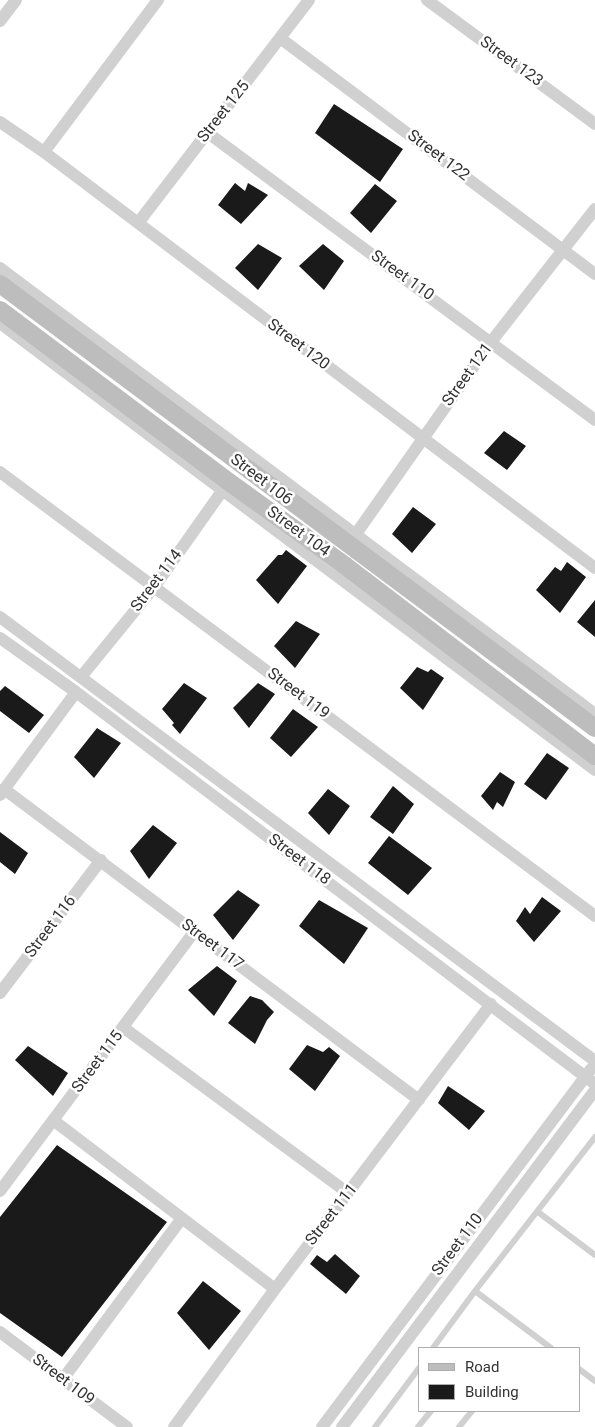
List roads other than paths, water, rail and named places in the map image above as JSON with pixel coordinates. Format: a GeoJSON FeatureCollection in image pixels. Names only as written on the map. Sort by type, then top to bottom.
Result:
{"type":"FeatureCollection","features":[{"type":"Feature","properties":{"kind":"street"},"geometry":{"type":"LineString","coordinates":[[0,21],[16,0]]}},
{"type":"Feature","properties":{"kind":"street"},"geometry":{"type":"LineString","coordinates":[[44,152],[158,0]]}},
{"type":"Feature","properties":{"kind":"street","name":"Street 125"},"geometry":{"type":"LineString","coordinates":[[138,223],[309,0]]}},
{"type":"Feature","properties":{"kind":"street","name":"Street 123"},"geometry":{"type":"LineString","coordinates":[[426,0],[595,124]]}},
{"type":"Feature","properties":{"kind":"street","name":"Street 122"},"geometry":{"type":"LineString","coordinates":[[280,38],[595,274]]}},
{"type":"Feature","properties":{"kind":"street","name":"Street 120"},"geometry":{"type":"LineString","coordinates":[[0,122],[44,152],[595,568]]}},
{"type":"Feature","properties":{"kind":"street","name":"Street 110"},"geometry":{"type":"LineString","coordinates":[[208,133],[595,420]]}},
{"type":"Feature","properties":{"kind":"street","name":"Street 121"},"geometry":{"type":"LineString","coordinates":[[352,540],[491,342],[595,209]]}},
{"type":"Feature","properties":{"kind":"street"},"geometry":{"type":"LineString","coordinates":[[0,268],[229,448]]}},
{"type":"Feature","properties":{"kind":"street","name":"Street 106"},"geometry":{"type":"LineString","coordinates":[[0,284],[115,370],[229,448],[352,540],[551,696],[595,728]]}},
{"type":"Feature","properties":{"kind":"street","name":"Street 104"},"geometry":{"type":"LineString","coordinates":[[0,310],[104,388],[226,486],[339,561],[431,639],[539,714],[595,756]]}},
{"type":"Feature","properties":{"kind":"street"},"geometry":{"type":"LineString","coordinates":[[0,323],[226,486]]}},
{"type":"Feature","properties":{"kind":"street"},"geometry":{"type":"LineString","coordinates":[[104,388],[115,370]]}},
{"type":"Feature","properties":{"kind":"street","name":"Street 119"},"geometry":{"type":"LineString","coordinates":[[0,472],[595,916]]}},
{"type":"Feature","properties":{"kind":"street","name":"Street 114"},"geometry":{"type":"LineString","coordinates":[[81,677],[154,586],[226,486]]}},
{"type":"Feature","properties":{"kind":"street"},"geometry":{"type":"LineString","coordinates":[[352,540],[595,714]]}},
{"type":"Feature","properties":{"kind":"street"},"geometry":{"type":"LineString","coordinates":[[0,617],[595,1062]]}},
{"type":"Feature","properties":{"kind":"street","name":"Street 118"},"geometry":{"type":"LineString","coordinates":[[0,638],[76,692],[590,1080]]}},
{"type":"Feature","properties":{"kind":"street"},"geometry":{"type":"LineString","coordinates":[[431,639],[595,770]]}},
{"type":"Feature","properties":{"kind":"street"},"geometry":{"type":"LineString","coordinates":[[2,792],[76,692]]}},
{"type":"Feature","properties":{"kind":"street"},"geometry":{"type":"LineString","coordinates":[[539,714],[551,696]]}},
{"type":"Feature","properties":{"kind":"street","name":"Street 117"},"geometry":{"type":"LineString","coordinates":[[2,792],[101,860],[194,932],[420,1100]]}},
{"type":"Feature","properties":{"kind":"street","name":"Street 116"},"geometry":{"type":"LineString","coordinates":[[0,993],[101,860]]}},
{"type":"Feature","properties":{"kind":"street","name":"Street 115"},"geometry":{"type":"LineString","coordinates":[[0,1191],[124,1028],[194,932]]}},
{"type":"Feature","properties":{"kind":"street","name":"Street 111"},"geometry":{"type":"LineString","coordinates":[[174,1427],[275,1288],[420,1100],[491,1004]]}},
{"type":"Feature","properties":{"kind":"street"},"geometry":{"type":"LineString","coordinates":[[124,1028],[348,1193]]}},
{"type":"Feature","properties":{"kind":"street","name":"Street 110"},"geometry":{"type":"LineString","coordinates":[[322,1427],[590,1080],[595,1062]]}},
{"type":"Feature","properties":{"kind":"street","name":"Street 110"},"geometry":{"type":"LineString","coordinates":[[342,1427],[595,1090]]}},
{"type":"Feature","properties":{"kind":"street"},"geometry":{"type":"LineString","coordinates":[[53,1120],[275,1288]]}},
{"type":"Feature","properties":{"kind":"street"},"geometry":{"type":"LineString","coordinates":[[63,1379],[182,1218]]}},
{"type":"Feature","properties":{"kind":"street","name":"Street 109"},"geometry":{"type":"LineString","coordinates":[[0,1332],[127,1427]]}},
{"type":"Feature","properties":{"kind":"lane"},"geometry":{"type":"LineString","coordinates":[[434,1347],[595,1137]]}},
{"type":"Feature","properties":{"kind":"lane"},"geometry":{"type":"LineString","coordinates":[[538,1212],[595,1254]]}},
{"type":"Feature","properties":{"kind":"lane"},"geometry":{"type":"LineString","coordinates":[[475,1292],[550,1347]]}},
{"type":"Feature","properties":{"kind":"lane"},"geometry":{"type":"LineString","coordinates":[[375,1427],[418,1369]]}},
{"type":"Feature","properties":{"kind":"lane"},"geometry":{"type":"LineString","coordinates":[[580,1370],[595,1381]]}},
{"type":"Feature","properties":{"kind":"lane"},"geometry":{"type":"LineString","coordinates":[[418,1427],[430,1412]]}},
{"type":"Feature","properties":{"kind":"lane"},"geometry":{"type":"LineString","coordinates":[[459,1427],[471,1412]]}}]}
